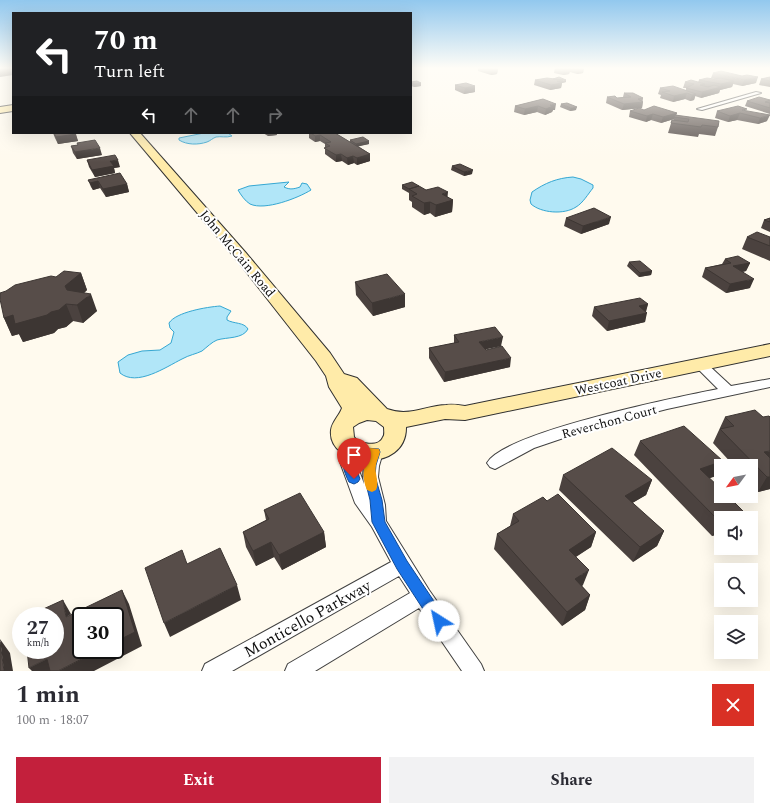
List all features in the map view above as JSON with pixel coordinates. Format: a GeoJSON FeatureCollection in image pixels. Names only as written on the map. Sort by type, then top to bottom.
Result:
{"type":"FeatureCollection","features":[{"type":"Feature","properties":{"kind":"main road"},"geometry":{"type":"LineString","coordinates":[[0,110],[12,108]]}},
{"type":"Feature","properties":{"kind":"main road","name":"John McCain Road"},"geometry":{"type":"LineString","coordinates":[[136,134],[286,311],[336,376],[340,387],[352,408],[349,419]]}},
{"type":"Feature","properties":{"kind":"main road","name":"Westcoat Drive"},"geometry":{"type":"LineString","coordinates":[[384,417],[409,420],[445,412],[465,413],[770,350]]}},
{"type":"Feature","properties":{"kind":"main road","name":"John McCain Road"},"geometry":{"type":"LineString","coordinates":[[336,376],[350,383],[384,417]]}},
{"type":"Feature","properties":{"kind":"main road"},"geometry":{"type":"LineString","coordinates":[[367,413],[384,417],[394,424],[396,431],[394,441],[384,449],[375,452],[365,452],[348,446],[343,441],[342,428],[349,419],[359,414],[367,413]]}},
{"type":"Feature","properties":{"kind":"main road","name":"Westcoat Drive"},"geometry":{"type":"LineString","coordinates":[[394,441],[419,430],[451,422],[465,413]]}},
{"type":"Feature","properties":{"kind":"street"},"geometry":{"type":"LineString","coordinates":[[700,109],[735,99]]}},
{"type":"Feature","properties":{"kind":"street"},"geometry":{"type":"LineString","coordinates":[[718,104],[733,108]]}},
{"type":"Feature","properties":{"kind":"street"},"geometry":{"type":"LineString","coordinates":[[699,364],[729,392]]}},
{"type":"Feature","properties":{"kind":"street","name":"Reverchon Court"},"geometry":{"type":"LineString","coordinates":[[495,463],[509,453],[525,445],[591,423],[770,383]]}},
{"type":"Feature","properties":{"kind":"street"},"geometry":{"type":"LineString","coordinates":[[348,446],[348,462],[363,504],[378,522],[402,565],[474,671]]}},
{"type":"Feature","properties":{"kind":"street"},"geometry":{"type":"LineString","coordinates":[[375,452],[370,465],[370,476],[376,500],[378,522]]}},
{"type":"Feature","properties":{"kind":"street","name":"Monticello Parkway"},"geometry":{"type":"LineString","coordinates":[[212,671],[402,565]]}},
{"type":"Feature","properties":{"kind":"street"},"geometry":{"type":"LineString","coordinates":[[295,671],[422,596]]}},
{"type":"Feature","properties":{"kind":"water"},"geometry":{"type":"Polygon","coordinates":[[[199,134],[229,134],[232,136],[216,137],[200,144],[185,143],[179,140],[179,138],[199,134]]]}},
{"type":"Feature","properties":{"kind":"water"},"geometry":{"type":"Polygon","coordinates":[[[573,177],[593,185],[593,188],[576,207],[571,210],[553,212],[535,207],[531,204],[530,200],[532,192],[556,180],[573,177]]]}},
{"type":"Feature","properties":{"kind":"water"},"geometry":{"type":"Polygon","coordinates":[[[289,182],[284,187],[290,189],[296,188],[300,187],[302,183],[307,184],[311,190],[298,197],[281,203],[256,206],[245,200],[238,190],[249,186],[289,182]]]}},
{"type":"Feature","properties":{"kind":"water"},"geometry":{"type":"Polygon","coordinates":[[[220,306],[231,311],[227,317],[227,320],[244,325],[248,329],[246,332],[239,336],[217,340],[202,351],[160,371],[143,377],[127,377],[120,373],[118,362],[128,355],[142,351],[160,350],[171,343],[174,332],[170,328],[169,323],[173,319],[192,311],[220,306]]]}},
{"type":"Feature","properties":{"kind":"building"},"geometry":{"type":"Polygon","coordinates":[[[542,99],[556,104],[550,105],[553,106],[546,109],[538,106],[525,109],[515,106],[542,99]]]}},
{"type":"Feature","properties":{"kind":"building"},"geometry":{"type":"Polygon","coordinates":[[[613,99],[639,99],[643,102],[624,104],[613,99]]]}},
{"type":"Feature","properties":{"kind":"building"},"geometry":{"type":"Polygon","coordinates":[[[752,99],[770,100],[765,102],[770,103],[770,108],[747,101],[752,99]]]}},
{"type":"Feature","properties":{"kind":"building"},"geometry":{"type":"Polygon","coordinates":[[[567,103],[577,107],[571,108],[561,104],[567,103]]]}},
{"type":"Feature","properties":{"kind":"building"},"geometry":{"type":"Polygon","coordinates":[[[654,106],[677,113],[663,117],[653,114],[647,116],[630,111],[639,108],[644,110],[654,106]]]}},
{"type":"Feature","properties":{"kind":"building"},"geometry":{"type":"Polygon","coordinates":[[[738,106],[747,109],[742,110],[770,115],[760,118],[740,113],[730,116],[717,111],[738,106]]]}},
{"type":"Feature","properties":{"kind":"building"},"geometry":{"type":"Polygon","coordinates":[[[675,115],[719,121],[718,127],[702,125],[701,127],[671,123],[672,120],[688,122],[689,119],[674,117],[675,115]]]}},
{"type":"Feature","properties":{"kind":"building"},"geometry":{"type":"Polygon","coordinates":[[[54,134],[76,134],[56,137],[54,134]]]}},
{"type":"Feature","properties":{"kind":"building"},"geometry":{"type":"Polygon","coordinates":[[[312,134],[337,134],[370,154],[357,158],[353,156],[347,158],[341,154],[336,155],[324,148],[330,146],[325,143],[331,142],[320,135],[315,136],[312,134]]]}},
{"type":"Feature","properties":{"kind":"building"},"geometry":{"type":"Polygon","coordinates":[[[363,137],[369,141],[356,144],[350,140],[363,137]]]}},
{"type":"Feature","properties":{"kind":"building"},"geometry":{"type":"Polygon","coordinates":[[[95,140],[100,148],[75,152],[71,146],[78,145],[77,143],[95,140]]]}},
{"type":"Feature","properties":{"kind":"building"},"geometry":{"type":"Polygon","coordinates":[[[115,155],[118,160],[110,161],[114,166],[92,170],[87,160],[115,155]]]}},
{"type":"Feature","properties":{"kind":"building"},"geometry":{"type":"Polygon","coordinates":[[[460,164],[473,170],[464,172],[452,166],[460,164]]]}},
{"type":"Feature","properties":{"kind":"building"},"geometry":{"type":"Polygon","coordinates":[[[120,173],[127,184],[103,189],[98,181],[90,183],[88,180],[120,173]]]}},
{"type":"Feature","properties":{"kind":"building"},"geometry":{"type":"Polygon","coordinates":[[[412,182],[419,186],[409,189],[402,185],[412,182]]]}},
{"type":"Feature","properties":{"kind":"building"},"geometry":{"type":"Polygon","coordinates":[[[419,186],[426,190],[438,187],[448,192],[442,194],[453,200],[436,205],[430,202],[424,203],[412,196],[417,194],[409,189],[419,186]]]}},
{"type":"Feature","properties":{"kind":"building"},"geometry":{"type":"Polygon","coordinates":[[[594,208],[611,217],[583,226],[566,218],[594,208]]]}},
{"type":"Feature","properties":{"kind":"building"},"geometry":{"type":"Polygon","coordinates":[[[770,218],[770,222],[764,220],[770,218]]]}},
{"type":"Feature","properties":{"kind":"building"},"geometry":{"type":"Polygon","coordinates":[[[757,232],[770,237],[770,246],[747,237],[757,232]]]}},
{"type":"Feature","properties":{"kind":"building"},"geometry":{"type":"Polygon","coordinates":[[[738,256],[750,263],[733,266],[754,279],[730,284],[705,268],[731,263],[725,259],[738,256]]]}},
{"type":"Feature","properties":{"kind":"building"},"geometry":{"type":"Polygon","coordinates":[[[640,261],[652,271],[640,273],[629,262],[640,261]]]}},
{"type":"Feature","properties":{"kind":"building"},"geometry":{"type":"Polygon","coordinates":[[[64,271],[81,273],[65,286],[67,290],[91,294],[77,305],[66,304],[59,310],[51,312],[47,315],[15,324],[13,315],[4,318],[0,293],[15,285],[51,276],[56,277],[64,271]]]}},
{"type":"Feature","properties":{"kind":"building"},"geometry":{"type":"Polygon","coordinates":[[[387,274],[405,294],[372,303],[355,282],[387,274]]]}},
{"type":"Feature","properties":{"kind":"building"},"geometry":{"type":"Polygon","coordinates":[[[640,298],[648,304],[639,306],[647,313],[609,321],[594,307],[640,298]]]}},
{"type":"Feature","properties":{"kind":"building"},"geometry":{"type":"Polygon","coordinates":[[[495,327],[503,337],[479,342],[486,350],[502,346],[511,358],[445,372],[429,348],[459,342],[454,335],[495,327]]]}},
{"type":"Feature","properties":{"kind":"building"},"geometry":{"type":"Polygon","coordinates":[[[755,410],[763,417],[770,417],[770,451],[764,452],[770,458],[770,477],[767,477],[758,468],[758,459],[749,459],[720,429],[734,426],[725,417],[755,410]]]}},
{"type":"Feature","properties":{"kind":"building"},"geometry":{"type":"Polygon","coordinates":[[[684,426],[721,459],[714,459],[714,464],[700,469],[714,482],[714,503],[735,503],[743,511],[714,511],[714,516],[640,441],[684,426]]]}},
{"type":"Feature","properties":{"kind":"building"},"geometry":{"type":"Polygon","coordinates":[[[612,448],[652,480],[625,496],[664,531],[640,547],[563,475],[612,448]]]}},
{"type":"Feature","properties":{"kind":"building"},"geometry":{"type":"Polygon","coordinates":[[[300,493],[324,532],[279,555],[271,542],[253,551],[243,532],[269,519],[264,510],[300,493]]]}},
{"type":"Feature","properties":{"kind":"building"},"geometry":{"type":"Polygon","coordinates":[[[558,494],[596,532],[569,550],[589,570],[575,579],[590,595],[567,612],[497,534],[519,521],[513,514],[543,497],[547,501],[558,494]]]}},
{"type":"Feature","properties":{"kind":"building"},"geometry":{"type":"Polygon","coordinates":[[[220,548],[237,585],[164,623],[145,568],[182,550],[187,564],[220,548]]]}},
{"type":"Feature","properties":{"kind":"building"},"geometry":{"type":"Polygon","coordinates":[[[122,590],[135,632],[124,638],[124,607],[87,607],[122,590]]]}},
{"type":"Feature","properties":{"kind":"building"},"geometry":{"type":"Polygon","coordinates":[[[63,600],[66,617],[72,614],[72,659],[81,659],[58,671],[50,671],[47,659],[64,659],[64,607],[48,607],[63,600]]]}},
{"type":"Feature","properties":{"kind":"building"},"geometry":{"type":"Polygon","coordinates":[[[0,642],[4,671],[0,671],[0,642]]]}},
{"type":"Feature","properties":{"kind":"building"},"geometry":{"type":"Polygon","coordinates":[[[28,659],[47,659],[29,668],[28,659]]]}},
{"type":"Feature","properties":{"kind":"slow traffic"},"geometry":{"type":"LineString","coordinates":[[361,451],[375,452],[370,465],[372,487]]}},
{"type":"Feature","properties":{"kind":"route"},"geometry":{"type":"LineString","coordinates":[[354,479],[348,462],[348,446],[365,452],[375,452],[370,465],[370,476],[372,490],[376,500],[378,522],[402,565],[439,621]]}}]}
